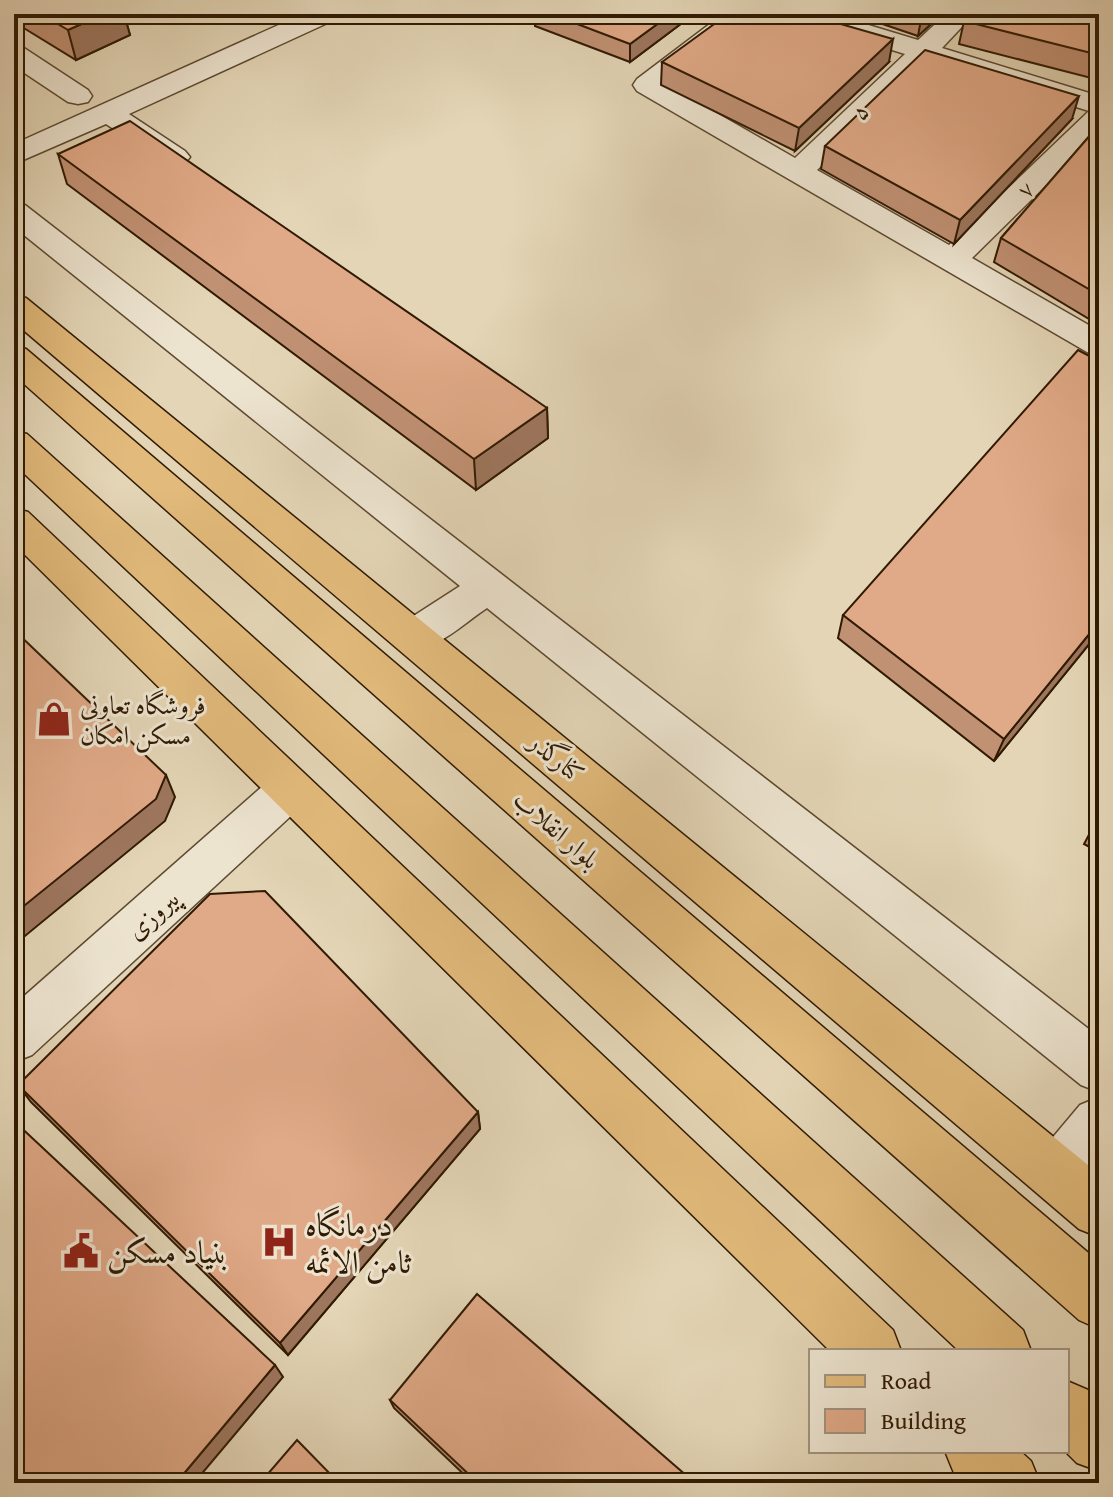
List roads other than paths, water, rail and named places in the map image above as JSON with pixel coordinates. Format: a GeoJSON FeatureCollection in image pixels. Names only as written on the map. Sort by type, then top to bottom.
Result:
{"type":"FeatureCollection","features":[{"type":"Feature","properties":{"kind":"main road","name":"کنارگذر"},"geometry":{"type":"LineString","coordinates":[[14,305],[1099,1209]]}},
{"type":"Feature","properties":{"kind":"main road","name":"بلوار انقلاب"},"geometry":{"type":"LineString","coordinates":[[14,357],[1099,1300]]}},
{"type":"Feature","properties":{"kind":"main road"},"geometry":{"type":"LineString","coordinates":[[14,443],[1000,1349]]}},
{"type":"Feature","properties":{"kind":"main road"},"geometry":{"type":"LineString","coordinates":[[129,548],[192,512]]}},
{"type":"Feature","properties":{"kind":"main road"},"geometry":{"type":"LineString","coordinates":[[14,521],[870,1349]]}},
{"type":"Feature","properties":{"kind":"main road"},"geometry":{"type":"LineString","coordinates":[[338,638],[377,607]]}},
{"type":"Feature","properties":{"kind":"main road"},"geometry":{"type":"LineString","coordinates":[[1069,1413],[1099,1441]]}},
{"type":"Feature","properties":{"kind":"main road"},"geometry":{"type":"LineString","coordinates":[[978,1453],[1009,1483]]}},
{"type":"Feature","properties":{"kind":"street"},"geometry":{"type":"LineString","coordinates":[[739,14],[647,85],[1099,345]]}},
{"type":"Feature","properties":{"kind":"street"},"geometry":{"type":"LineString","coordinates":[[805,14],[1099,105]]}},
{"type":"Feature","properties":{"kind":"street","name":"۵"},"geometry":{"type":"LineString","coordinates":[[798,172],[961,14]]}},
{"type":"Feature","properties":{"kind":"street"},"geometry":{"type":"LineString","coordinates":[[14,155],[105,98],[305,17]]}},
{"type":"Feature","properties":{"kind":"street"},"geometry":{"type":"LineString","coordinates":[[14,54],[78,96],[105,98],[198,173]]}},
{"type":"Feature","properties":{"kind":"street"},"geometry":{"type":"LineString","coordinates":[[14,127],[78,96]]}},
{"type":"Feature","properties":{"kind":"street","name":"۷"},"geometry":{"type":"LineString","coordinates":[[952,260],[1099,117]]}},
{"type":"Feature","properties":{"kind":"street"},"geometry":{"type":"LineString","coordinates":[[14,212],[1099,1068]]}},
{"type":"Feature","properties":{"kind":"street"},"geometry":{"type":"LineString","coordinates":[[413,637],[488,587]]}},
{"type":"Feature","properties":{"kind":"street","name":"پیروزی"},"geometry":{"type":"LineString","coordinates":[[14,1038],[289,790]]}},
{"type":"Feature","properties":{"kind":"street"},"geometry":{"type":"LineString","coordinates":[[1057,1174],[1099,1123]]}},
{"type":"Feature","properties":{"kind":"place","name":"فروشگاه تعاونی مسکن امکان"},"geometry":{"type":"Point","coordinates":[54,719]}},
{"type":"Feature","properties":{"kind":"place","name":"درمانگاه ثامن الائمه"},"geometry":{"type":"Point","coordinates":[279,1242]}},
{"type":"Feature","properties":{"kind":"place","name":"بنیاد مسکن"},"geometry":{"type":"Point","coordinates":[81,1251]}}]}
